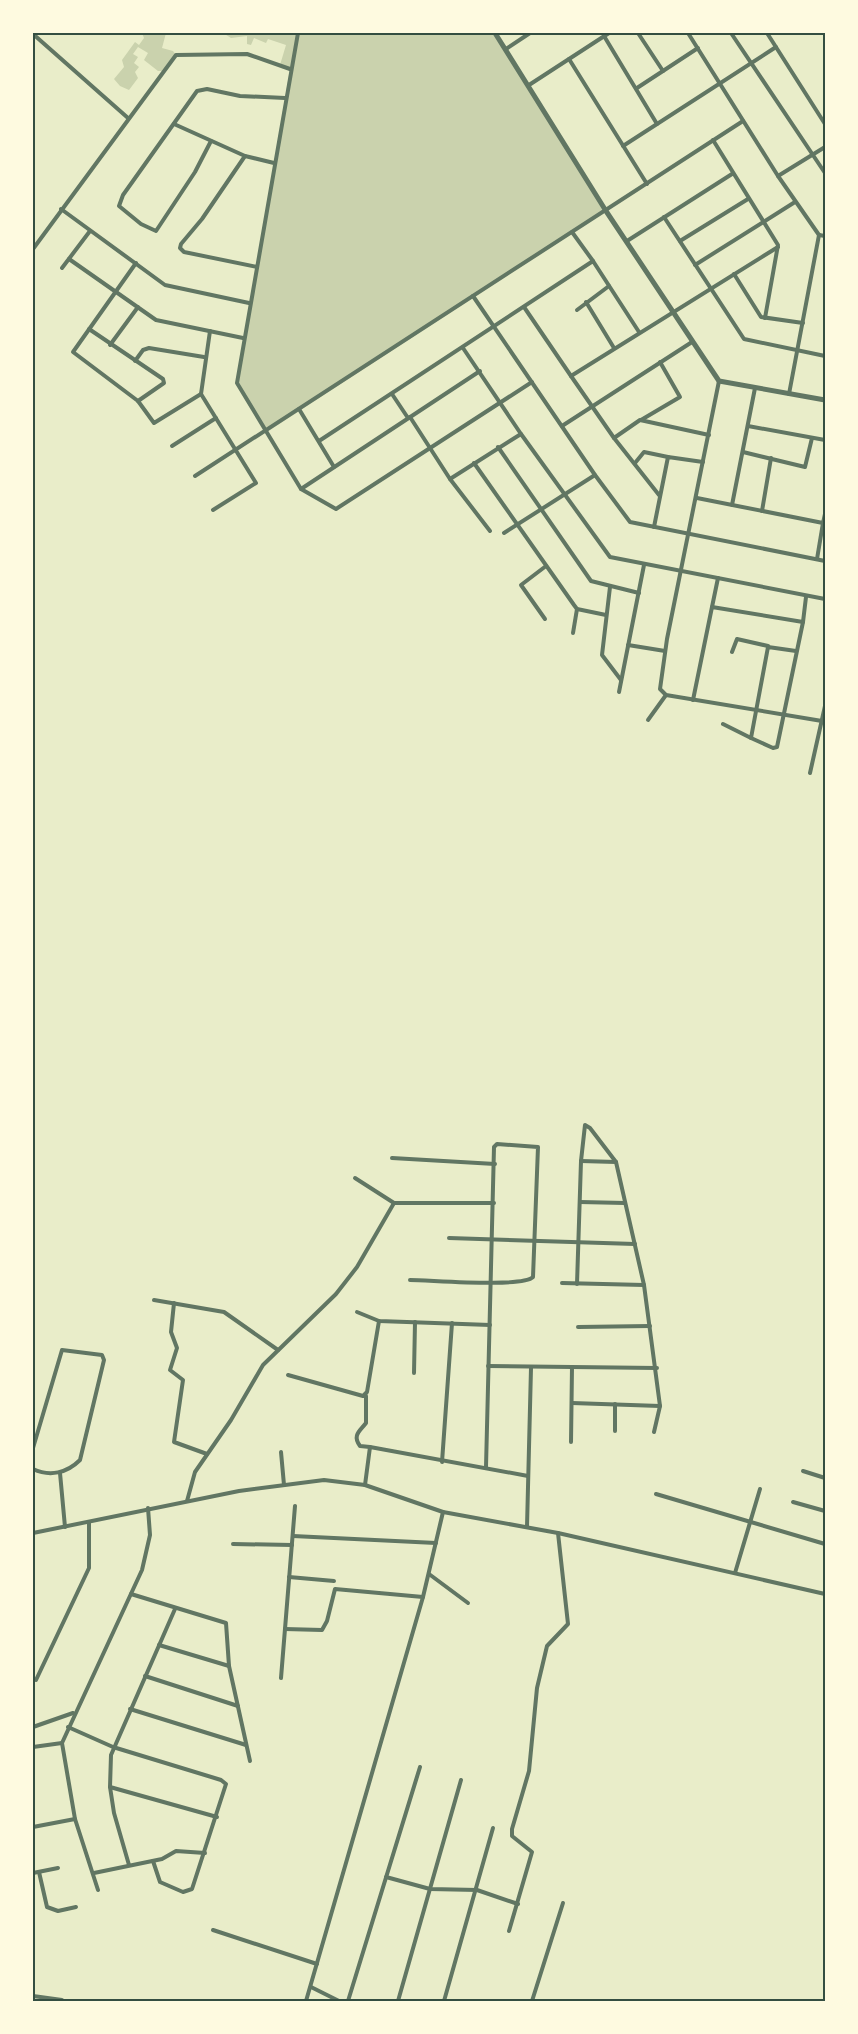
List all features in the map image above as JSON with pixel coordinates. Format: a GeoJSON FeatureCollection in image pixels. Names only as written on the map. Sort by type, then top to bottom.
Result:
{"type":"FeatureCollection","features":[{"type":"Feature","properties":{"kind":"street"},"geometry":{"type":"LineString","coordinates":[[298,33],[249,303],[237,383],[301,489],[336,509],[532,382]]}},
{"type":"Feature","properties":{"kind":"street"},"geometry":{"type":"LineString","coordinates":[[495,33],[530,85],[606,211],[719,381],[825,400]]}},
{"type":"Feature","properties":{"kind":"street"},"geometry":{"type":"LineString","coordinates":[[506,49],[531,33]]}},
{"type":"Feature","properties":{"kind":"street"},"geometry":{"type":"LineString","coordinates":[[530,85],[609,33]]}},
{"type":"Feature","properties":{"kind":"street"},"geometry":{"type":"LineString","coordinates":[[638,33],[663,71]]}},
{"type":"Feature","properties":{"kind":"street"},"geometry":{"type":"LineString","coordinates":[[688,33],[795,202],[819,235],[825,236]]}},
{"type":"Feature","properties":{"kind":"street"},"geometry":{"type":"LineString","coordinates":[[731,33],[750,65],[774,94],[825,173]]}},
{"type":"Feature","properties":{"kind":"street"},"geometry":{"type":"LineString","coordinates":[[767,33],[825,123]]}},
{"type":"Feature","properties":{"kind":"street"},"geometry":{"type":"LineString","coordinates":[[33,34],[128,118]]}},
{"type":"Feature","properties":{"kind":"street"},"geometry":{"type":"LineString","coordinates":[[604,36],[657,124]]}},
{"type":"Feature","properties":{"kind":"street"},"geometry":{"type":"LineString","coordinates":[[623,146],[776,47]]}},
{"type":"Feature","properties":{"kind":"street"},"geometry":{"type":"LineString","coordinates":[[637,88],[698,48]]}},
{"type":"Feature","properties":{"kind":"street"},"geometry":{"type":"LineString","coordinates":[[33,249],[176,55],[247,54],[290,69]]}},
{"type":"Feature","properties":{"kind":"street"},"geometry":{"type":"LineString","coordinates":[[569,59],[647,184]]}},
{"type":"Feature","properties":{"kind":"street"},"geometry":{"type":"LineString","coordinates":[[211,141],[195,172],[153,232],[119,206],[119,201],[185,106],[202,89],[240,96],[285,98]]}},
{"type":"Feature","properties":{"kind":"street"},"geometry":{"type":"LineString","coordinates":[[195,476],[267,432],[743,121]]}},
{"type":"Feature","properties":{"kind":"street"},"geometry":{"type":"LineString","coordinates":[[174,124],[245,156],[274,163]]}},
{"type":"Feature","properties":{"kind":"street"},"geometry":{"type":"LineString","coordinates":[[713,140],[778,247],[765,318]]}},
{"type":"Feature","properties":{"kind":"street"},"geometry":{"type":"LineString","coordinates":[[778,176],[825,147]]}},
{"type":"Feature","properties":{"kind":"street"},"geometry":{"type":"LineString","coordinates":[[245,156],[180,248],[184,252],[257,267]]}},
{"type":"Feature","properties":{"kind":"street"},"geometry":{"type":"LineString","coordinates":[[627,241],[732,174]]}},
{"type":"Feature","properties":{"kind":"street"},"geometry":{"type":"LineString","coordinates":[[680,241],[748,199]]}},
{"type":"Feature","properties":{"kind":"street"},"geometry":{"type":"LineString","coordinates":[[695,265],[795,202]]}},
{"type":"Feature","properties":{"kind":"street"},"geometry":{"type":"LineString","coordinates":[[61,209],[169,286],[249,303]]}},
{"type":"Feature","properties":{"kind":"street"},"geometry":{"type":"LineString","coordinates":[[664,217],[744,339],[825,356]]}},
{"type":"Feature","properties":{"kind":"street"},"geometry":{"type":"LineString","coordinates":[[62,268],[90,231]]}},
{"type":"Feature","properties":{"kind":"street"},"geometry":{"type":"LineString","coordinates":[[572,232],[639,332]]}},
{"type":"Feature","properties":{"kind":"street"},"geometry":{"type":"LineString","coordinates":[[789,394],[819,235]]}},
{"type":"Feature","properties":{"kind":"street"},"geometry":{"type":"LineString","coordinates":[[571,376],[665,315],[674,313],[778,247]]}},
{"type":"Feature","properties":{"kind":"street"},"geometry":{"type":"LineString","coordinates":[[69,259],[156,320],[243,338]]}},
{"type":"Feature","properties":{"kind":"street"},"geometry":{"type":"LineString","coordinates":[[319,441],[593,261]]}},
{"type":"Feature","properties":{"kind":"street"},"geometry":{"type":"LineString","coordinates":[[136,263],[74,352],[138,401],[154,423],[201,394]]}},
{"type":"Feature","properties":{"kind":"street"},"geometry":{"type":"LineString","coordinates":[[734,274],[760,317],[803,323]]}},
{"type":"Feature","properties":{"kind":"street"},"geometry":{"type":"LineString","coordinates":[[577,310],[609,286]]}},
{"type":"Feature","properties":{"kind":"street"},"geometry":{"type":"LineString","coordinates":[[473,296],[595,475],[630,522],[825,561]]}},
{"type":"Feature","properties":{"kind":"street"},"geometry":{"type":"LineString","coordinates":[[586,302],[614,348]]}},
{"type":"Feature","properties":{"kind":"street"},"geometry":{"type":"LineString","coordinates":[[524,307],[614,438],[659,495]]}},
{"type":"Feature","properties":{"kind":"street"},"geometry":{"type":"LineString","coordinates":[[110,345],[138,308]]}},
{"type":"Feature","properties":{"kind":"street"},"geometry":{"type":"LineString","coordinates":[[89,329],[164,381],[138,401]]}},
{"type":"Feature","properties":{"kind":"street"},"geometry":{"type":"LineString","coordinates":[[210,331],[204,357],[201,394],[256,483],[213,510]]}},
{"type":"Feature","properties":{"kind":"street"},"geometry":{"type":"LineString","coordinates":[[561,426],[692,342]]}},
{"type":"Feature","properties":{"kind":"street"},"geometry":{"type":"LineString","coordinates":[[135,361],[143,350],[149,348],[204,357]]}},
{"type":"Feature","properties":{"kind":"street"},"geometry":{"type":"LineString","coordinates":[[463,348],[499,403],[607,555],[644,565],[681,570],[825,599]]}},
{"type":"Feature","properties":{"kind":"street"},"geometry":{"type":"LineString","coordinates":[[614,438],[680,397],[660,362]]}},
{"type":"Feature","properties":{"kind":"street"},"geometry":{"type":"LineString","coordinates":[[301,489],[480,371]]}},
{"type":"Feature","properties":{"kind":"street"},"geometry":{"type":"LineString","coordinates":[[719,381],[658,684],[666,695],[756,708],[822,722]]}},
{"type":"Feature","properties":{"kind":"street"},"geometry":{"type":"LineString","coordinates":[[732,506],[755,388]]}},
{"type":"Feature","properties":{"kind":"street"},"geometry":{"type":"LineString","coordinates":[[392,394],[490,531]]}},
{"type":"Feature","properties":{"kind":"street"},"geometry":{"type":"LineString","coordinates":[[299,409],[334,467]]}},
{"type":"Feature","properties":{"kind":"street"},"geometry":{"type":"LineString","coordinates":[[172,446],[216,418]]}},
{"type":"Feature","properties":{"kind":"street"},"geometry":{"type":"LineString","coordinates":[[640,420],[709,435]]}},
{"type":"Feature","properties":{"kind":"street"},"geometry":{"type":"LineString","coordinates":[[748,426],[825,440]]}},
{"type":"Feature","properties":{"kind":"street"},"geometry":{"type":"LineString","coordinates":[[450,478],[521,434]]}},
{"type":"Feature","properties":{"kind":"street"},"geometry":{"type":"LineString","coordinates":[[743,452],[806,466],[812,438]]}},
{"type":"Feature","properties":{"kind":"street"},"geometry":{"type":"LineString","coordinates":[[498,447],[591,581],[639,593]]}},
{"type":"Feature","properties":{"kind":"street"},"geometry":{"type":"LineString","coordinates":[[635,463],[644,452],[703,462]]}},
{"type":"Feature","properties":{"kind":"street"},"geometry":{"type":"LineString","coordinates":[[654,528],[668,457]]}},
{"type":"Feature","properties":{"kind":"street"},"geometry":{"type":"LineString","coordinates":[[762,511],[771,458]]}},
{"type":"Feature","properties":{"kind":"street"},"geometry":{"type":"LineString","coordinates":[[474,463],[577,609],[606,615]]}},
{"type":"Feature","properties":{"kind":"street"},"geometry":{"type":"LineString","coordinates":[[504,533],[595,475]]}},
{"type":"Feature","properties":{"kind":"street"},"geometry":{"type":"LineString","coordinates":[[697,498],[823,523]]}},
{"type":"Feature","properties":{"kind":"street"},"geometry":{"type":"LineString","coordinates":[[817,559],[825,514]]}},
{"type":"Feature","properties":{"kind":"street"},"geometry":{"type":"LineString","coordinates":[[619,692],[644,565]]}},
{"type":"Feature","properties":{"kind":"street"},"geometry":{"type":"LineString","coordinates":[[545,619],[521,585],[546,566]]}},
{"type":"Feature","properties":{"kind":"street"},"geometry":{"type":"LineString","coordinates":[[693,700],[718,578]]}},
{"type":"Feature","properties":{"kind":"street"},"geometry":{"type":"LineString","coordinates":[[610,587],[602,655],[621,680]]}},
{"type":"Feature","properties":{"kind":"street"},"geometry":{"type":"LineString","coordinates":[[723,724],[773,748],[777,747],[806,597]]}},
{"type":"Feature","properties":{"kind":"street"},"geometry":{"type":"LineString","coordinates":[[712,607],[802,622]]}},
{"type":"Feature","properties":{"kind":"street"},"geometry":{"type":"LineString","coordinates":[[573,633],[577,609]]}},
{"type":"Feature","properties":{"kind":"street"},"geometry":{"type":"LineString","coordinates":[[732,652],[737,639],[796,651]]}},
{"type":"Feature","properties":{"kind":"street"},"geometry":{"type":"LineString","coordinates":[[628,645],[665,651]]}},
{"type":"Feature","properties":{"kind":"street"},"geometry":{"type":"LineString","coordinates":[[751,738],[769,646]]}},
{"type":"Feature","properties":{"kind":"street"},"geometry":{"type":"LineString","coordinates":[[648,720],[666,695]]}},
{"type":"Feature","properties":{"kind":"street"},"geometry":{"type":"LineString","coordinates":[[810,773],[825,706]]}},
{"type":"Feature","properties":{"kind":"street"},"geometry":{"type":"LineString","coordinates":[[577,1284],[581,1161],[585,1125],[590,1128],[616,1162],[635,1244],[657,1368],[660,1406],[654,1432]]}},
{"type":"Feature","properties":{"kind":"street"},"geometry":{"type":"LineString","coordinates":[[410,1280],[490,1282],[529,1280],[534,1272],[538,1147],[497,1144],[490,1282],[486,1467]]}},
{"type":"Feature","properties":{"kind":"street"},"geometry":{"type":"LineString","coordinates":[[392,1158],[495,1164]]}},
{"type":"Feature","properties":{"kind":"street"},"geometry":{"type":"LineString","coordinates":[[581,1161],[616,1162]]}},
{"type":"Feature","properties":{"kind":"street"},"geometry":{"type":"LineString","coordinates":[[355,1178],[394,1203],[494,1203]]}},
{"type":"Feature","properties":{"kind":"street"},"geometry":{"type":"LineString","coordinates":[[580,1202],[625,1203]]}},
{"type":"Feature","properties":{"kind":"street"},"geometry":{"type":"LineString","coordinates":[[187,1501],[195,1472],[263,1365],[336,1294],[357,1267],[394,1203]]}},
{"type":"Feature","properties":{"kind":"street"},"geometry":{"type":"LineString","coordinates":[[449,1238],[635,1244]]}},
{"type":"Feature","properties":{"kind":"street"},"geometry":{"type":"LineString","coordinates":[[561,1283],[644,1285]]}},
{"type":"Feature","properties":{"kind":"street"},"geometry":{"type":"LineString","coordinates":[[154,1300],[224,1312],[279,1350]]}},
{"type":"Feature","properties":{"kind":"street"},"geometry":{"type":"LineString","coordinates":[[174,1304],[171,1332],[177,1348],[171,1370],[183,1380],[174,1442],[207,1454]]}},
{"type":"Feature","properties":{"kind":"street"},"geometry":{"type":"LineString","coordinates":[[357,1312],[379,1321],[490,1325]]}},
{"type":"Feature","properties":{"kind":"street"},"geometry":{"type":"LineString","coordinates":[[379,1321],[366,1395],[367,1419],[358,1430],[356,1438],[360,1446],[528,1476]]}},
{"type":"Feature","properties":{"kind":"street"},"geometry":{"type":"LineString","coordinates":[[414,1373],[415,1322]]}},
{"type":"Feature","properties":{"kind":"street"},"geometry":{"type":"LineString","coordinates":[[442,1462],[452,1323]]}},
{"type":"Feature","properties":{"kind":"street"},"geometry":{"type":"LineString","coordinates":[[578,1327],[650,1326]]}},
{"type":"Feature","properties":{"kind":"street"},"geometry":{"type":"LineString","coordinates":[[33,1448],[62,1350],[102,1355],[104,1360],[80,1460],[60,1473],[33,1469]]}},
{"type":"Feature","properties":{"kind":"street"},"geometry":{"type":"LineString","coordinates":[[488,1366],[657,1368]]}},
{"type":"Feature","properties":{"kind":"street"},"geometry":{"type":"LineString","coordinates":[[571,1442],[572,1367]]}},
{"type":"Feature","properties":{"kind":"street"},"geometry":{"type":"LineString","coordinates":[[527,1527],[531,1368]]}},
{"type":"Feature","properties":{"kind":"street"},"geometry":{"type":"LineString","coordinates":[[288,1375],[366,1395]]}},
{"type":"Feature","properties":{"kind":"street"},"geometry":{"type":"LineString","coordinates":[[572,1403],[660,1406]]}},
{"type":"Feature","properties":{"kind":"street"},"geometry":{"type":"LineString","coordinates":[[615,1404],[615,1431]]}},
{"type":"Feature","properties":{"kind":"street"},"geometry":{"type":"LineString","coordinates":[[365,1485],[370,1447]]}},
{"type":"Feature","properties":{"kind":"street"},"geometry":{"type":"LineString","coordinates":[[281,1452],[284,1485]]}},
{"type":"Feature","properties":{"kind":"street"},"geometry":{"type":"LineString","coordinates":[[803,1471],[825,1478]]}},
{"type":"Feature","properties":{"kind":"street"},"geometry":{"type":"LineString","coordinates":[[60,1473],[65,1527]]}},
{"type":"Feature","properties":{"kind":"street"},"geometry":{"type":"LineString","coordinates":[[33,1533],[148,1508],[324,1480],[365,1485],[443,1512],[558,1533],[825,1594]]}},
{"type":"Feature","properties":{"kind":"street"},"geometry":{"type":"LineString","coordinates":[[735,1573],[760,1489]]}},
{"type":"Feature","properties":{"kind":"street"},"geometry":{"type":"LineString","coordinates":[[656,1494],[825,1545]]}},
{"type":"Feature","properties":{"kind":"street"},"geometry":{"type":"LineString","coordinates":[[793,1502],[825,1511]]}},
{"type":"Feature","properties":{"kind":"street"},"geometry":{"type":"LineString","coordinates":[[281,1678],[295,1506]]}},
{"type":"Feature","properties":{"kind":"street"},"geometry":{"type":"LineString","coordinates":[[98,1890],[75,1819],[62,1743],[131,1594],[147,1553],[150,1535],[148,1508]]}},
{"type":"Feature","properties":{"kind":"street"},"geometry":{"type":"LineString","coordinates":[[306,2001],[423,1597],[443,1512]]}},
{"type":"Feature","properties":{"kind":"street"},"geometry":{"type":"LineString","coordinates":[[36,1680],[89,1568],[89,1522]]}},
{"type":"Feature","properties":{"kind":"street"},"geometry":{"type":"LineString","coordinates":[[509,1930],[531,1852],[512,1836],[512,1829],[529,1770],[537,1688],[547,1646],[568,1624],[558,1533]]}},
{"type":"Feature","properties":{"kind":"street"},"geometry":{"type":"LineString","coordinates":[[292,1536],[436,1544]]}},
{"type":"Feature","properties":{"kind":"street"},"geometry":{"type":"LineString","coordinates":[[233,1544],[292,1545]]}},
{"type":"Feature","properties":{"kind":"street"},"geometry":{"type":"LineString","coordinates":[[429,1574],[468,1603]]}},
{"type":"Feature","properties":{"kind":"street"},"geometry":{"type":"LineString","coordinates":[[289,1576],[334,1581]]}},
{"type":"Feature","properties":{"kind":"street"},"geometry":{"type":"LineString","coordinates":[[285,1629],[322,1630],[327,1621],[335,1589],[423,1597]]}},
{"type":"Feature","properties":{"kind":"street"},"geometry":{"type":"LineString","coordinates":[[131,1594],[226,1623],[229,1666],[250,1761]]}},
{"type":"Feature","properties":{"kind":"street"},"geometry":{"type":"LineString","coordinates":[[129,1865],[114,1813],[109,1763],[113,1747],[175,1609]]}},
{"type":"Feature","properties":{"kind":"street"},"geometry":{"type":"LineString","coordinates":[[159,1645],[229,1666]]}},
{"type":"Feature","properties":{"kind":"street"},"geometry":{"type":"LineString","coordinates":[[145,1676],[238,1706]]}},
{"type":"Feature","properties":{"kind":"street"},"geometry":{"type":"LineString","coordinates":[[130,1709],[246,1745]]}},
{"type":"Feature","properties":{"kind":"street"},"geometry":{"type":"LineString","coordinates":[[33,1727],[74,1713]]}},
{"type":"Feature","properties":{"kind":"street"},"geometry":{"type":"LineString","coordinates":[[68,1727],[113,1747],[221,1780],[226,1788],[192,1888],[187,1892],[160,1882],[153,1861]]}},
{"type":"Feature","properties":{"kind":"street"},"geometry":{"type":"LineString","coordinates":[[33,1747],[62,1743]]}},
{"type":"Feature","properties":{"kind":"street"},"geometry":{"type":"LineString","coordinates":[[348,2001],[420,1767]]}},
{"type":"Feature","properties":{"kind":"street"},"geometry":{"type":"LineString","coordinates":[[398,2001],[461,1780]]}},
{"type":"Feature","properties":{"kind":"street"},"geometry":{"type":"LineString","coordinates":[[110,1787],[217,1817]]}},
{"type":"Feature","properties":{"kind":"street"},"geometry":{"type":"LineString","coordinates":[[33,1827],[75,1819]]}},
{"type":"Feature","properties":{"kind":"street"},"geometry":{"type":"LineString","coordinates":[[444,2001],[493,1828]]}},
{"type":"Feature","properties":{"kind":"street"},"geometry":{"type":"LineString","coordinates":[[94,1874],[153,1861],[176,1851],[205,1853]]}},
{"type":"Feature","properties":{"kind":"street"},"geometry":{"type":"LineString","coordinates":[[33,1873],[58,1868]]}},
{"type":"Feature","properties":{"kind":"street"},"geometry":{"type":"LineString","coordinates":[[39,1872],[47,1907],[58,1911],[75,1907]]}},
{"type":"Feature","properties":{"kind":"street"},"geometry":{"type":"LineString","coordinates":[[386,1876],[430,1888],[477,1890],[518,1904]]}},
{"type":"Feature","properties":{"kind":"street"},"geometry":{"type":"LineString","coordinates":[[532,2001],[563,1903]]}},
{"type":"Feature","properties":{"kind":"street"},"geometry":{"type":"LineString","coordinates":[[213,1930],[317,1964]]}},
{"type":"Feature","properties":{"kind":"street"},"geometry":{"type":"LineString","coordinates":[[311,1986],[339,2001]]}},
{"type":"Feature","properties":{"kind":"street"},"geometry":{"type":"LineString","coordinates":[[33,1996],[62,2000]]}},
{"type":"Feature","properties":{"kind":"green space"},"geometry":{"type":"Polygon","coordinates":[[[142,33],[166,33],[162,48],[173,51],[176,55],[163,71],[158,71],[144,60],[148,53],[138,47],[133,54],[138,57],[134,63],[139,67],[135,72],[138,78],[129,90],[120,86],[114,79],[124,67],[122,60],[135,42],[139,45],[144,38],[142,33]]]}},
{"type":"Feature","properties":{"kind":"green space"},"geometry":{"type":"Polygon","coordinates":[[[223,33],[495,33],[606,211],[267,432],[237,383],[290,69],[280,65],[286,45],[268,39],[266,43],[254,38],[251,45],[247,44],[247,36],[231,38],[223,33]]]}}]}
